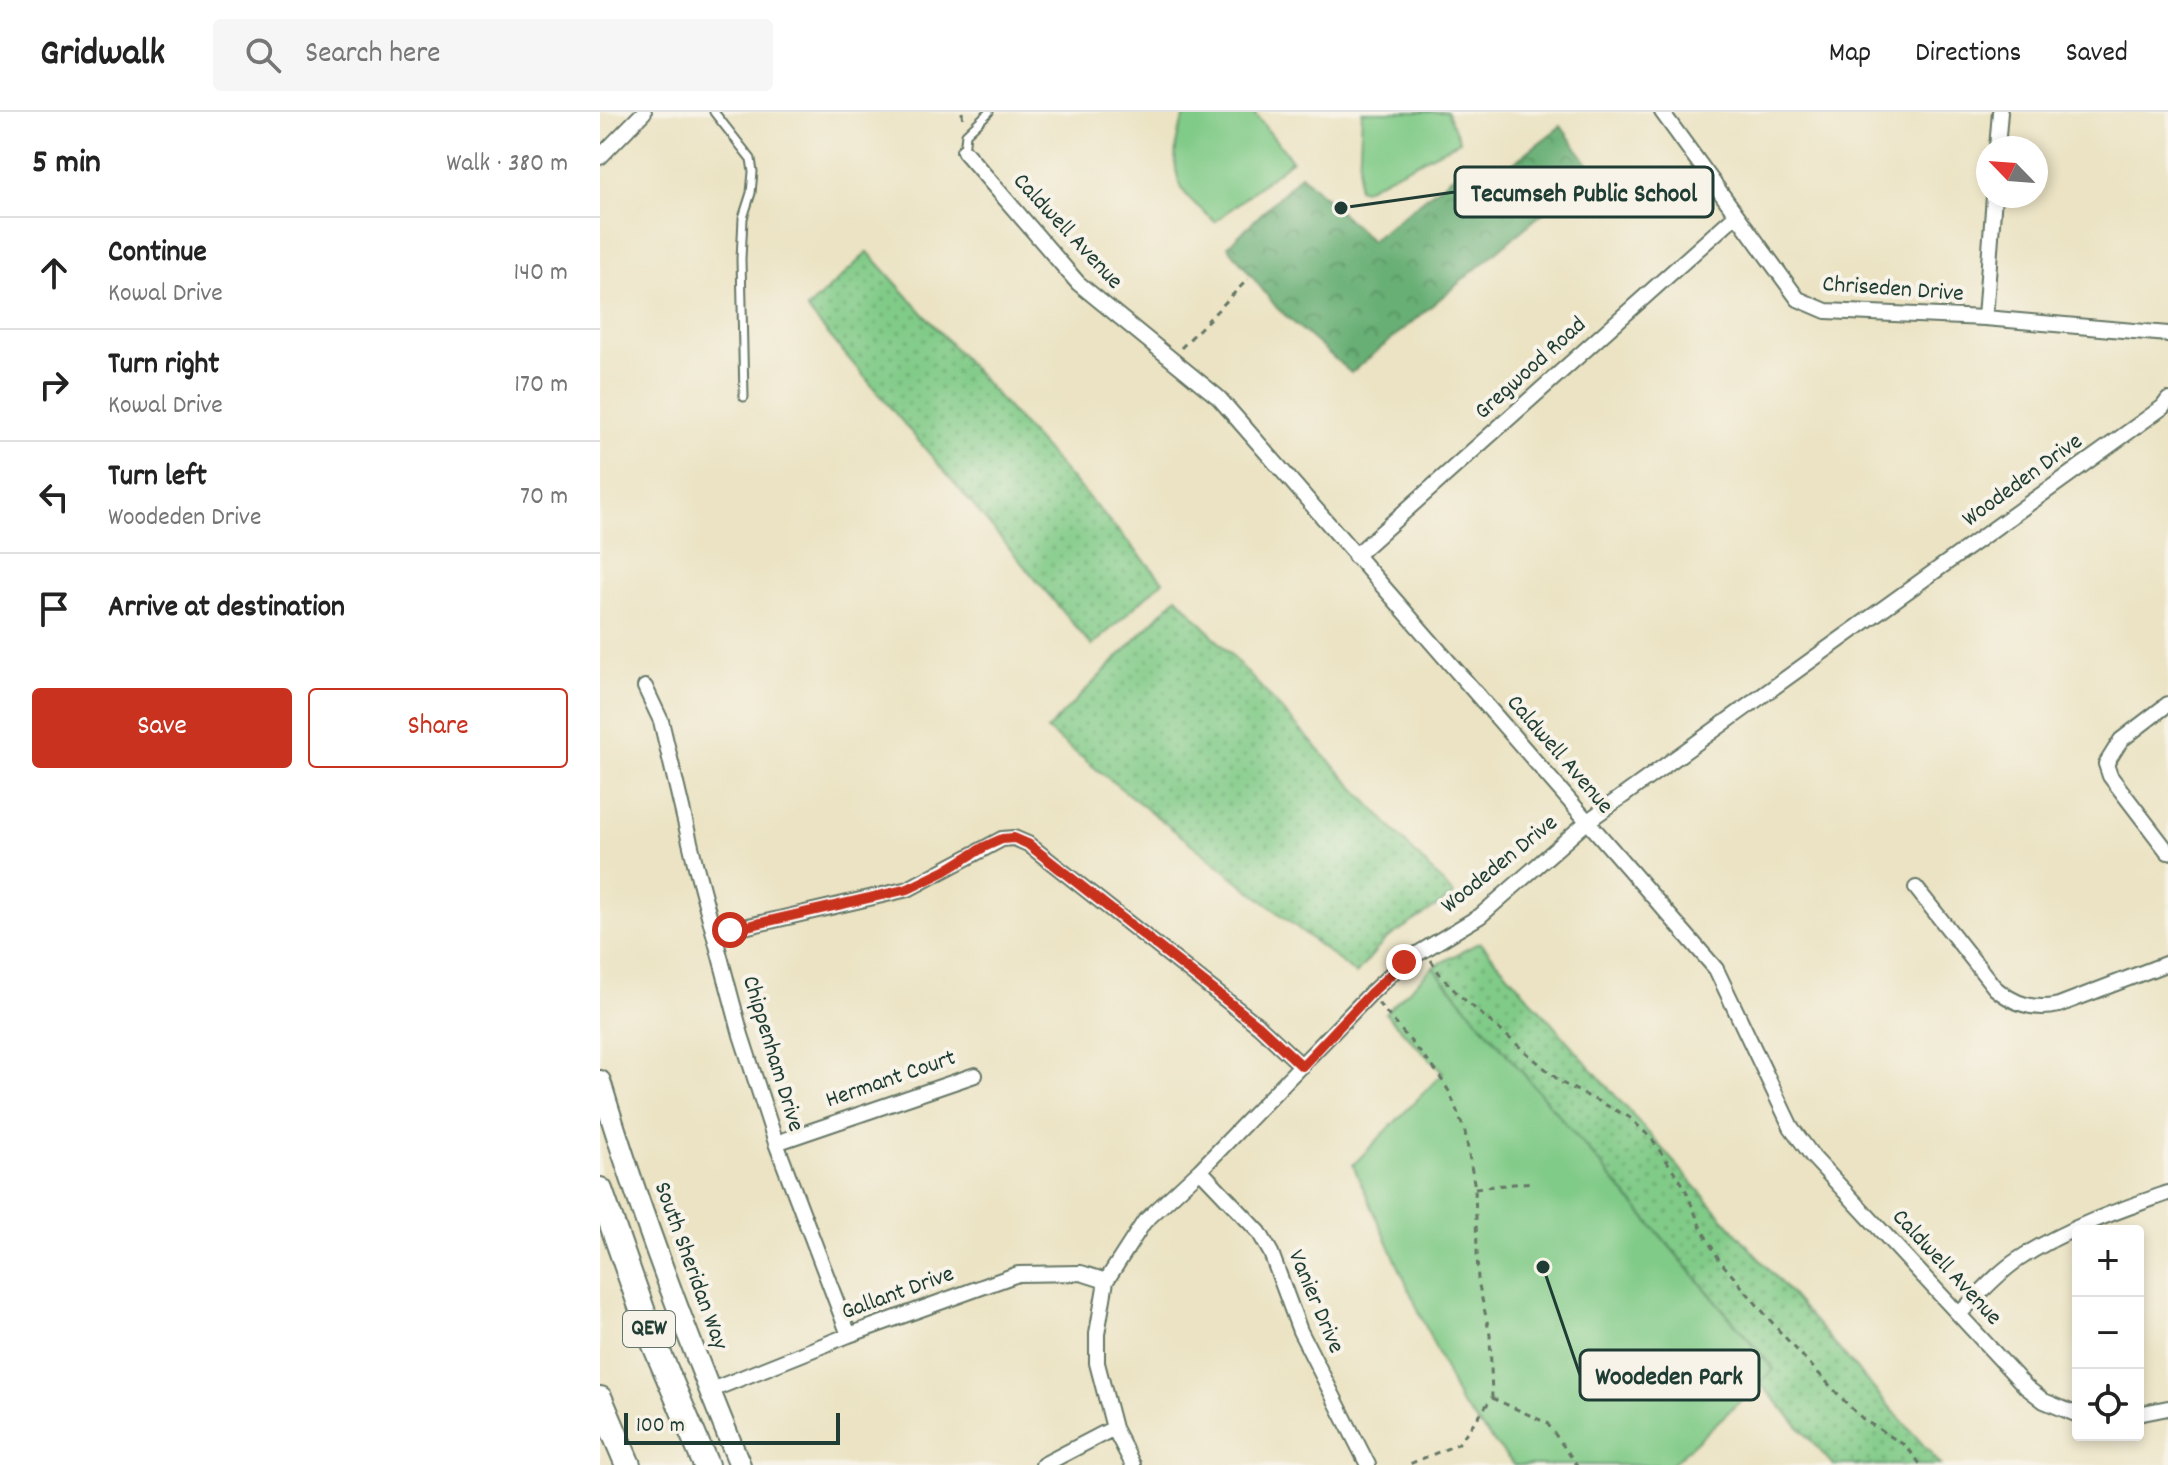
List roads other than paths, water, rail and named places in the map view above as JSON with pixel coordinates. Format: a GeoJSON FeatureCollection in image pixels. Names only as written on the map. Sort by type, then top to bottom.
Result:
{"type":"FeatureCollection","features":[{"type":"Feature","properties":{"kind":"highway","name":"QEW"},"geometry":{"type":"LineString","coordinates":[[600,1190],[652,1338],[706,1465]]}},
{"type":"Feature","properties":{"kind":"highway"},"geometry":{"type":"LineString","coordinates":[[600,1399],[628,1465]]}},
{"type":"Feature","properties":{"kind":"street"},"geometry":{"type":"LineString","coordinates":[[600,157],[644,112]]}},
{"type":"Feature","properties":{"kind":"street","name":"Chriseden Drive"},"geometry":{"type":"LineString","coordinates":[[1662,112],[1798,299],[1811,307],[1826,311],[1985,318],[2168,334]]}},
{"type":"Feature","properties":{"kind":"street"},"geometry":{"type":"LineString","coordinates":[[1998,136],[2000,112]]}},
{"type":"Feature","properties":{"kind":"street","name":"Caldwell Avenue"},"geometry":{"type":"LineString","coordinates":[[964,151],[1078,283],[1219,398],[1716,969],[1791,1127],[1813,1157],[2026,1387],[2044,1401],[2072,1413]]}},
{"type":"Feature","properties":{"kind":"street"},"geometry":{"type":"LineString","coordinates":[[1985,318],[1993,208]]}},
{"type":"Feature","properties":{"kind":"street","name":"Gregwood Road"},"geometry":{"type":"LineString","coordinates":[[1355,556],[1736,215]]}},
{"type":"Feature","properties":{"kind":"street","name":"Woodeden Drive"},"geometry":{"type":"LineString","coordinates":[[1133,1465],[1114,1428],[1097,1363],[1097,1334],[1106,1281],[1144,1222],[1200,1170],[1404,962],[1480,916],[1588,821],[2168,400]]}},
{"type":"Feature","properties":{"kind":"street","name":"Chippenham Drive"},"geometry":{"type":"LineString","coordinates":[[645,687],[661,721],[741,1035],[776,1143],[849,1335]]}},
{"type":"Feature","properties":{"kind":"street"},"geometry":{"type":"LineString","coordinates":[[2168,704],[2121,740],[2106,764],[2110,776],[2168,852]]}},
{"type":"Feature","properties":{"kind":"street"},"geometry":{"type":"LineString","coordinates":[[714,934],[908,889],[993,842],[1014,838],[1028,844],[1259,1026],[1302,1066]]}},
{"type":"Feature","properties":{"kind":"street"},"geometry":{"type":"LineString","coordinates":[[1916,888],[1995,988],[2008,1000],[2027,1006],[2045,1008],[2059,1005],[2168,963]]}},
{"type":"Feature","properties":{"kind":"street","name":"Hermant Court"},"geometry":{"type":"LineString","coordinates":[[776,1143],[975,1075]]}},
{"type":"Feature","properties":{"kind":"street","name":"South Sheridan Way"},"geometry":{"type":"LineString","coordinates":[[600,1081],[624,1161],[709,1391],[740,1465]]}},
{"type":"Feature","properties":{"kind":"street","name":"Vanier Drive"},"geometry":{"type":"LineString","coordinates":[[1200,1170],[1259,1232],[1271,1253],[1300,1331],[1368,1465]]}},
{"type":"Feature","properties":{"kind":"street"},"geometry":{"type":"LineString","coordinates":[[1959,1314],[2016,1260],[2036,1248],[2123,1209],[2168,1193]]}},
{"type":"Feature","properties":{"kind":"street","name":"Gallant Drive"},"geometry":{"type":"LineString","coordinates":[[709,1391],[849,1335],[1018,1274],[1081,1273],[1106,1281]]}},
{"type":"Feature","properties":{"kind":"street"},"geometry":{"type":"LineString","coordinates":[[2144,1413],[2168,1409]]}},
{"type":"Feature","properties":{"kind":"street"},"geometry":{"type":"LineString","coordinates":[[1043,1465],[1114,1428]]}},
{"type":"Feature","properties":{"kind":"lane"},"geometry":{"type":"LineString","coordinates":[[714,112],[751,159],[753,172],[751,193],[743,218],[741,259],[744,397]]}},
{"type":"Feature","properties":{"kind":"lane"},"geometry":{"type":"LineString","coordinates":[[964,151],[966,134],[989,112]]}},
{"type":"Feature","properties":{"kind":"place","name":"Tecumseh Public School"},"geometry":{"type":"Point","coordinates":[1341,208]}},
{"type":"Feature","properties":{"kind":"place","name":"Woodeden Park"},"geometry":{"type":"Point","coordinates":[1543,1267]}}]}
